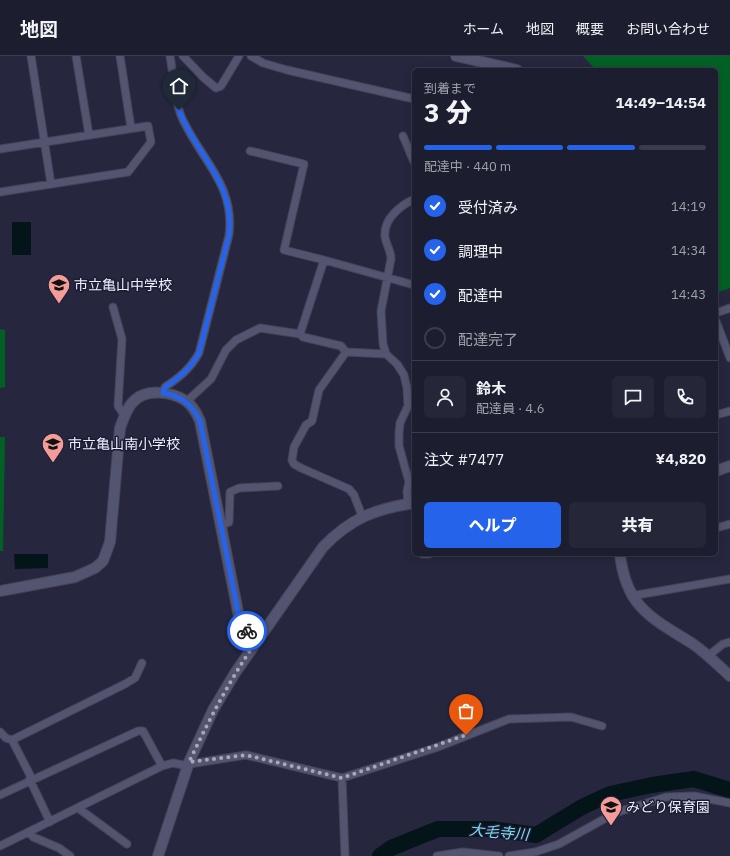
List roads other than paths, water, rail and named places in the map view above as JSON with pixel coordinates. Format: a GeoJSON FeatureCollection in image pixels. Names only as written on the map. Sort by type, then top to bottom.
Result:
{"type":"FeatureCollection","features":[{"type":"Feature","properties":{"kind":"street"},"geometry":{"type":"LineString","coordinates":[[31,56],[51,184]]}},
{"type":"Feature","properties":{"kind":"street"},"geometry":{"type":"LineString","coordinates":[[76,56],[89,135]]}},
{"type":"Feature","properties":{"kind":"street"},"geometry":{"type":"LineString","coordinates":[[120,56],[131,128]]}},
{"type":"Feature","properties":{"kind":"street"},"geometry":{"type":"LineString","coordinates":[[163,393],[165,387],[188,370],[199,353],[229,235],[231,218],[229,202],[222,186],[184,124],[179,110],[170,56]]}},
{"type":"Feature","properties":{"kind":"street"},"geometry":{"type":"LineString","coordinates":[[183,56],[216,88],[221,86],[239,56]]}},
{"type":"Feature","properties":{"kind":"street"},"geometry":{"type":"LineString","coordinates":[[251,56],[263,63],[287,70],[412,99]]}},
{"type":"Feature","properties":{"kind":"street"},"geometry":{"type":"LineString","coordinates":[[456,56],[488,67]]}},
{"type":"Feature","properties":{"kind":"street"},"geometry":{"type":"LineString","coordinates":[[0,149],[148,126],[151,142],[128,172],[0,192]]}},
{"type":"Feature","properties":{"kind":"street"},"geometry":{"type":"LineString","coordinates":[[403,136],[412,157]]}},
{"type":"Feature","properties":{"kind":"street"},"geometry":{"type":"LineString","coordinates":[[250,151],[304,164],[284,250],[387,276],[412,284]]}},
{"type":"Feature","properties":{"kind":"street"},"geometry":{"type":"LineString","coordinates":[[158,856],[189,762],[214,710],[235,673],[323,547],[334,535],[362,516],[378,510],[411,503],[407,492],[409,482],[399,446],[400,423],[408,406],[407,388],[404,376],[397,364],[386,354],[383,344],[380,311],[391,259],[391,252],[385,237],[387,222],[402,206],[412,200]]}},
{"type":"Feature","properties":{"kind":"street"},"geometry":{"type":"LineString","coordinates":[[300,334],[324,260]]}},
{"type":"Feature","properties":{"kind":"street"},"geometry":{"type":"LineString","coordinates":[[113,307],[122,339],[118,406],[124,415]]}},
{"type":"Feature","properties":{"kind":"street"},"geometry":{"type":"LineString","coordinates":[[718,312],[730,308]]}},
{"type":"Feature","properties":{"kind":"street"},"geometry":{"type":"LineString","coordinates":[[718,326],[730,358]]}},
{"type":"Feature","properties":{"kind":"street"},"geometry":{"type":"LineString","coordinates":[[187,401],[211,379],[226,350],[236,340],[260,328],[300,334],[303,337],[341,346],[346,352],[386,354]]}},
{"type":"Feature","properties":{"kind":"street"},"geometry":{"type":"LineString","coordinates":[[346,352],[319,390],[312,421],[306,425],[294,447],[292,460],[294,464],[300,468],[349,489],[354,495],[362,516]]}},
{"type":"Feature","properties":{"kind":"street"},"geometry":{"type":"LineString","coordinates":[[0,591],[75,577],[95,568],[103,561],[110,542],[117,449],[120,428],[124,415],[132,403],[140,397],[153,393],[163,393],[187,401],[195,410],[200,421],[222,525],[240,622],[248,632],[258,639]]}},
{"type":"Feature","properties":{"kind":"street"},"geometry":{"type":"LineString","coordinates":[[718,414],[730,411]]}},
{"type":"Feature","properties":{"kind":"street"},"geometry":{"type":"LineString","coordinates":[[718,470],[730,466]]}},
{"type":"Feature","properties":{"kind":"street"},"geometry":{"type":"LineString","coordinates":[[222,525],[228,522],[230,492],[239,488],[278,486]]}},
{"type":"Feature","properties":{"kind":"street"},"geometry":{"type":"LineString","coordinates":[[718,527],[730,524]]}},
{"type":"Feature","properties":{"kind":"street"},"geometry":{"type":"LineString","coordinates":[[620,556],[624,578],[631,596],[645,612],[658,623],[708,656],[730,676]]}},
{"type":"Feature","properties":{"kind":"street"},"geometry":{"type":"LineString","coordinates":[[631,596],[730,579]]}},
{"type":"Feature","properties":{"kind":"street"},"geometry":{"type":"LineString","coordinates":[[708,656],[723,644],[730,642]]}},
{"type":"Feature","properties":{"kind":"street"},"geometry":{"type":"LineString","coordinates":[[12,740],[125,684],[135,678],[142,663]]}},
{"type":"Feature","properties":{"kind":"street"},"geometry":{"type":"LineString","coordinates":[[0,846],[162,766],[173,763],[182,765],[189,762],[246,755],[342,778],[438,747],[509,719],[571,716],[602,726]]}},
{"type":"Feature","properties":{"kind":"street"},"geometry":{"type":"LineString","coordinates":[[0,795],[138,731],[143,732],[162,766]]}},
{"type":"Feature","properties":{"kind":"street"},"geometry":{"type":"LineString","coordinates":[[0,732],[6,738],[12,740],[30,775],[30,780],[50,822]]}},
{"type":"Feature","properties":{"kind":"street"},"geometry":{"type":"LineString","coordinates":[[342,778],[345,856]]}},
{"type":"Feature","properties":{"kind":"street"},"geometry":{"type":"LineString","coordinates":[[510,856],[535,852],[559,844],[615,813],[666,797],[694,796],[730,803]]}},
{"type":"Feature","properties":{"kind":"street"},"geometry":{"type":"LineString","coordinates":[[78,808],[127,844]]}},
{"type":"Feature","properties":{"kind":"street"},"geometry":{"type":"LineString","coordinates":[[30,832],[33,837],[59,848],[70,856]]}},
{"type":"Feature","properties":{"kind":"street"},"geometry":{"type":"LineString","coordinates":[[437,856],[464,852],[499,856]]}},
{"type":"Feature","properties":{"kind":"waterway","name":"大毛寺川"},"geometry":{"type":"LineString","coordinates":[[380,856],[391,848],[438,829],[492,829],[536,835],[582,807],[610,794],[652,785],[694,779],[730,790]]}},
{"type":"Feature","properties":{"kind":"place","name":"市立亀山中学校"},"geometry":{"type":"Point","coordinates":[59,304]}},
{"type":"Feature","properties":{"kind":"place","name":"市立亀山南小学校"},"geometry":{"type":"Point","coordinates":[53,464]}},
{"type":"Feature","properties":{"kind":"place","name":"みどり保育園"},"geometry":{"type":"Point","coordinates":[611,826]}}]}
